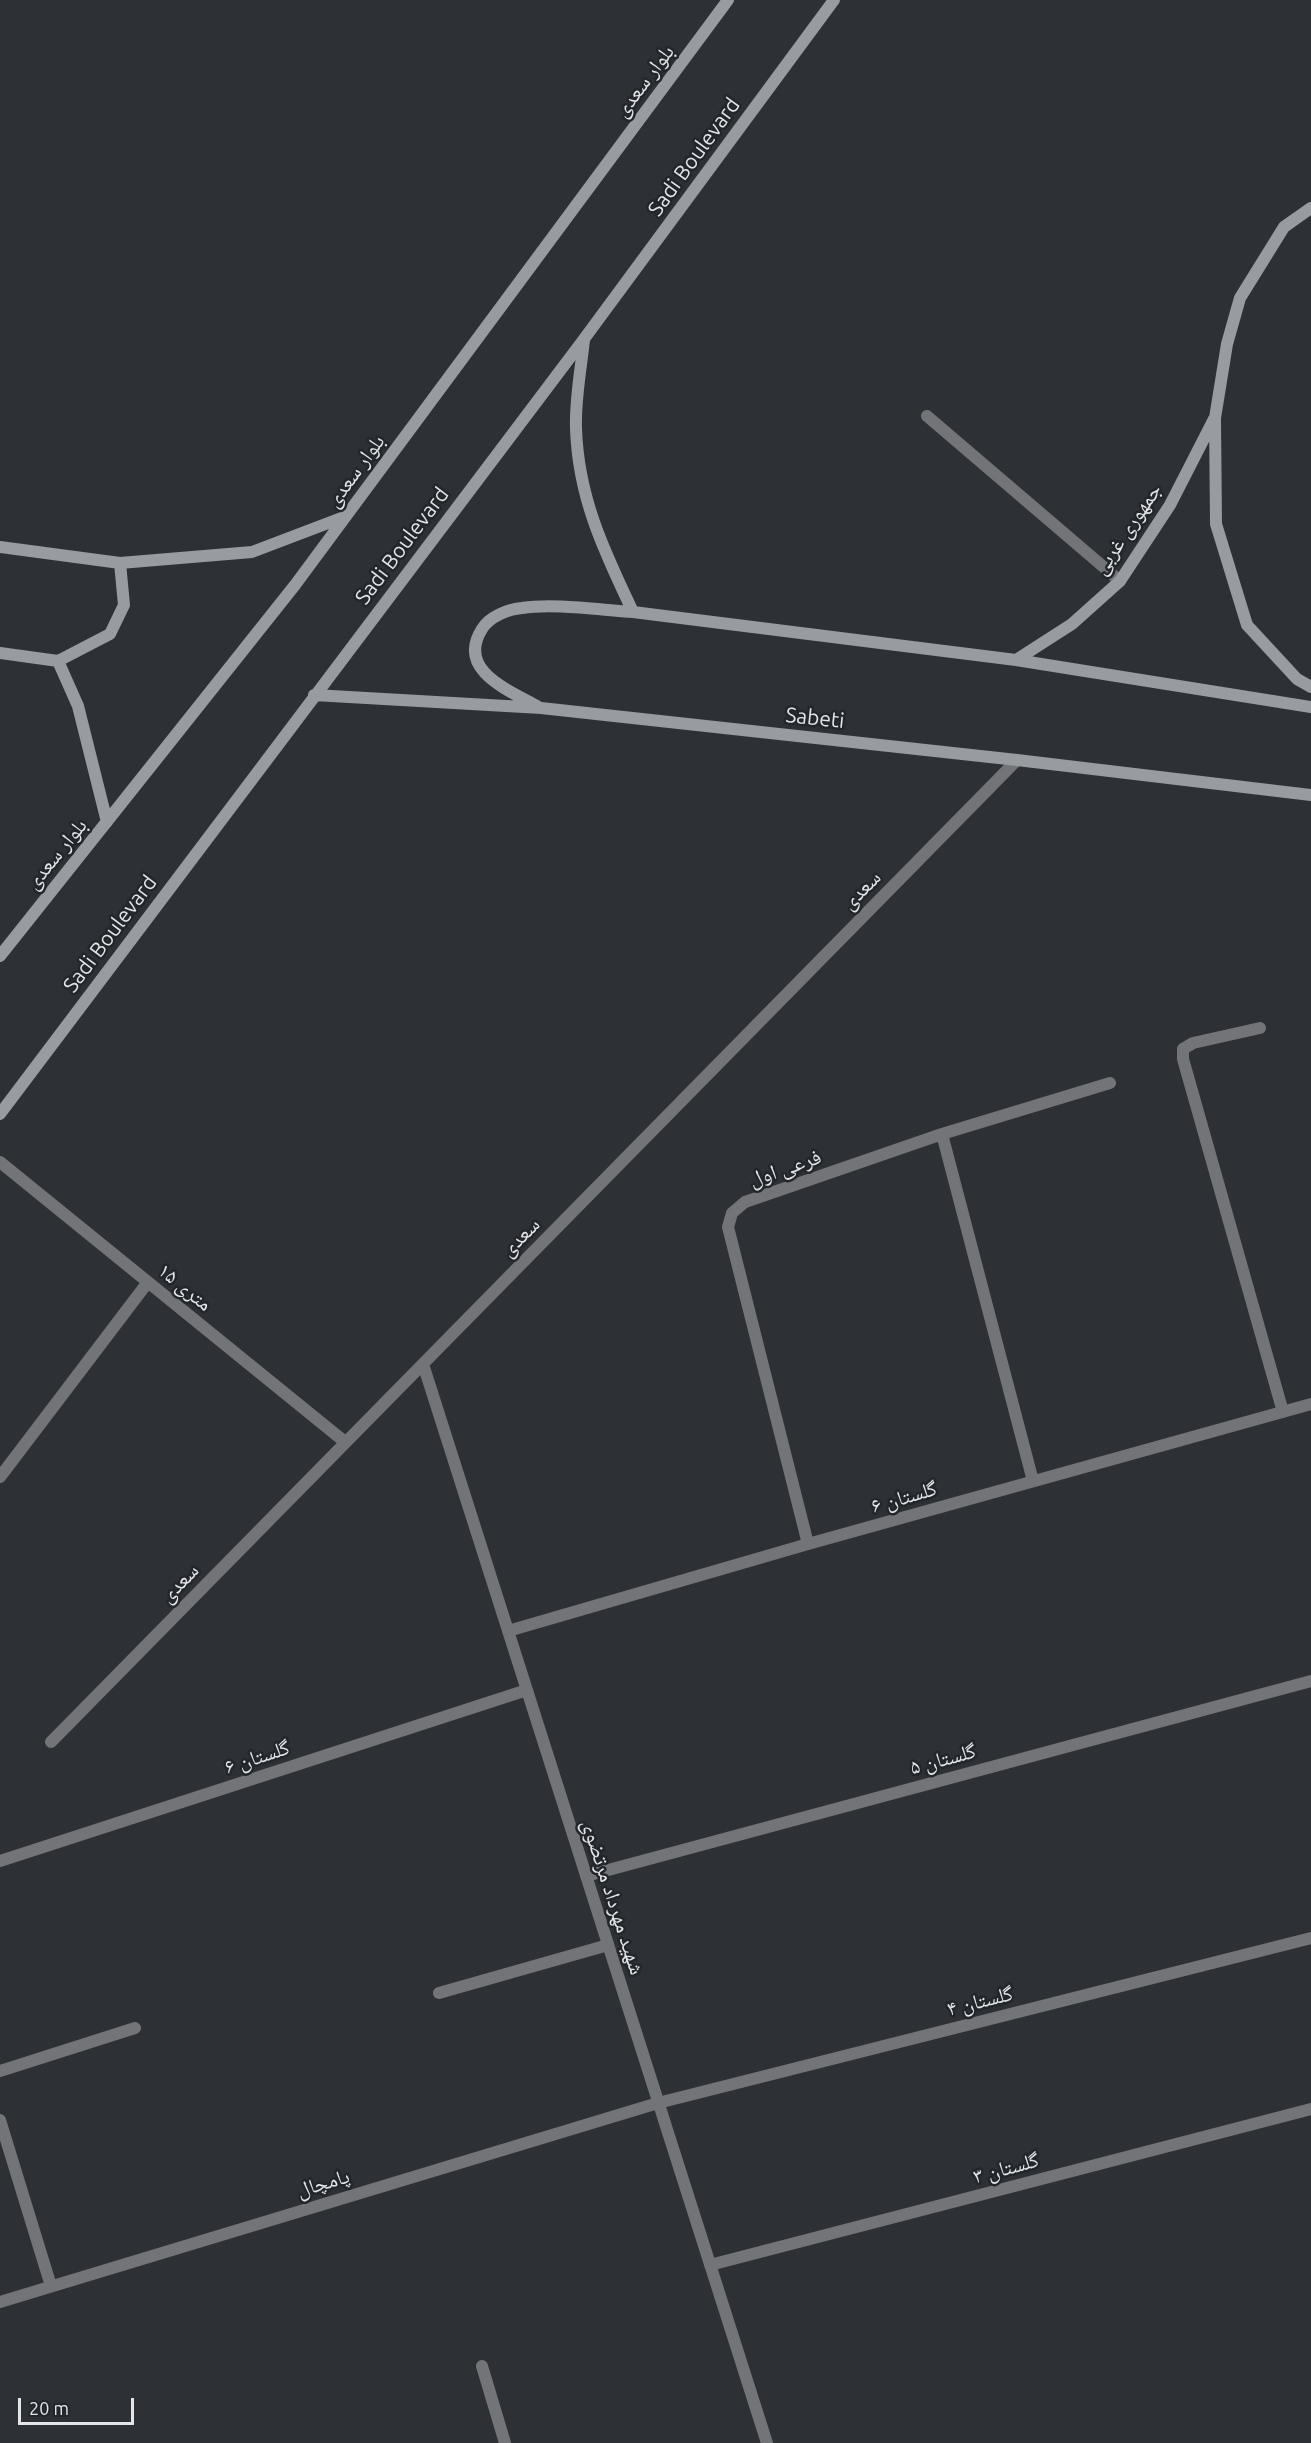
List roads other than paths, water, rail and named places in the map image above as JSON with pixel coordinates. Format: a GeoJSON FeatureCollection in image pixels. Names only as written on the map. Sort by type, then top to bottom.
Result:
{"type":"FeatureCollection","features":[{"type":"Feature","properties":{"kind":"main road","name":"بلوار سعدی"},"geometry":{"type":"LineString","coordinates":[[0,956],[288,594],[728,0]]}},
{"type":"Feature","properties":{"kind":"main road","name":"Sadi Boulevard"},"geometry":{"type":"LineString","coordinates":[[0,1114],[584,339],[834,0]]}},
{"type":"Feature","properties":{"kind":"main road","name":"جمهوری غربی"},"geometry":{"type":"LineString","coordinates":[[1311,208],[1284,227],[1240,298],[1227,344],[1215,418],[1216,524],[1246,625],[1297,679],[1311,687]]}},
{"type":"Feature","properties":{"kind":"main road"},"geometry":{"type":"LineString","coordinates":[[584,339],[576,427],[582,488],[599,541],[633,612]]}},
{"type":"Feature","properties":{"kind":"main road","name":"جمهوری غربی"},"geometry":{"type":"LineString","coordinates":[[1016,660],[1072,624],[1120,581],[1170,505],[1215,418]]}},
{"type":"Feature","properties":{"kind":"main road"},"geometry":{"type":"LineString","coordinates":[[0,548],[120,563],[252,552],[346,516]]}},
{"type":"Feature","properties":{"kind":"main road"},"geometry":{"type":"LineString","coordinates":[[0,653],[58,661],[110,634],[124,605],[120,563]]}},
{"type":"Feature","properties":{"kind":"main road"},"geometry":{"type":"LineString","coordinates":[[541,708],[495,682],[480,668],[474,649],[475,641],[484,625],[508,611],[525,607],[633,612],[1016,660],[1311,707]]}},
{"type":"Feature","properties":{"kind":"main road"},"geometry":{"type":"LineString","coordinates":[[58,661],[78,706],[107,822]]}},
{"type":"Feature","properties":{"kind":"main road","name":"Sabeti"},"geometry":{"type":"LineString","coordinates":[[314,695],[541,708],[1017,759],[1311,795]]}},
{"type":"Feature","properties":{"kind":"street"},"geometry":{"type":"LineString","coordinates":[[927,416],[1120,581]]}},
{"type":"Feature","properties":{"kind":"street","name":"سعدی"},"geometry":{"type":"LineString","coordinates":[[51,1742],[1017,759]]}},
{"type":"Feature","properties":{"kind":"street"},"geometry":{"type":"LineString","coordinates":[[1260,1028],[1193,1043],[1183,1049],[1183,1059],[1283,1412]]}},
{"type":"Feature","properties":{"kind":"street","name":"فرعی اول"},"geometry":{"type":"LineString","coordinates":[[808,1544],[728,1227],[732,1213],[745,1202],[942,1134],[1110,1083]]}},
{"type":"Feature","properties":{"kind":"street"},"geometry":{"type":"LineString","coordinates":[[942,1134],[1033,1481]]}},
{"type":"Feature","properties":{"kind":"street","name":"۱۵ متری"},"geometry":{"type":"LineString","coordinates":[[0,1162],[345,1442]]}},
{"type":"Feature","properties":{"kind":"street"},"geometry":{"type":"LineString","coordinates":[[0,1477],[148,1282]]}},
{"type":"Feature","properties":{"kind":"street","name":"شهید مهرداد مرتضوی"},"geometry":{"type":"LineString","coordinates":[[423,1364],[767,2443]]}},
{"type":"Feature","properties":{"kind":"street","name":"گلستان ۶"},"geometry":{"type":"LineString","coordinates":[[508,1631],[808,1544],[1311,1404]]}},
{"type":"Feature","properties":{"kind":"street","name":"گلستان ۵"},"geometry":{"type":"LineString","coordinates":[[586,1876],[1311,1681]]}},
{"type":"Feature","properties":{"kind":"street","name":"گلستان ۶"},"geometry":{"type":"LineString","coordinates":[[0,1861],[527,1690]]}},
{"type":"Feature","properties":{"kind":"street","name":"گلستان ۴"},"geometry":{"type":"LineString","coordinates":[[658,2103],[1311,1938]]}},
{"type":"Feature","properties":{"kind":"street"},"geometry":{"type":"LineString","coordinates":[[439,1993],[608,1945]]}},
{"type":"Feature","properties":{"kind":"street"},"geometry":{"type":"LineString","coordinates":[[0,2071],[135,2028]]}},
{"type":"Feature","properties":{"kind":"street","name":"پامچال"},"geometry":{"type":"LineString","coordinates":[[0,2302],[658,2103]]}},
{"type":"Feature","properties":{"kind":"street","name":"گلستان ۳"},"geometry":{"type":"LineString","coordinates":[[710,2265],[1311,2109]]}},
{"type":"Feature","properties":{"kind":"street"},"geometry":{"type":"LineString","coordinates":[[0,2120],[51,2286]]}},
{"type":"Feature","properties":{"kind":"street"},"geometry":{"type":"LineString","coordinates":[[482,2366],[505,2443]]}}]}
